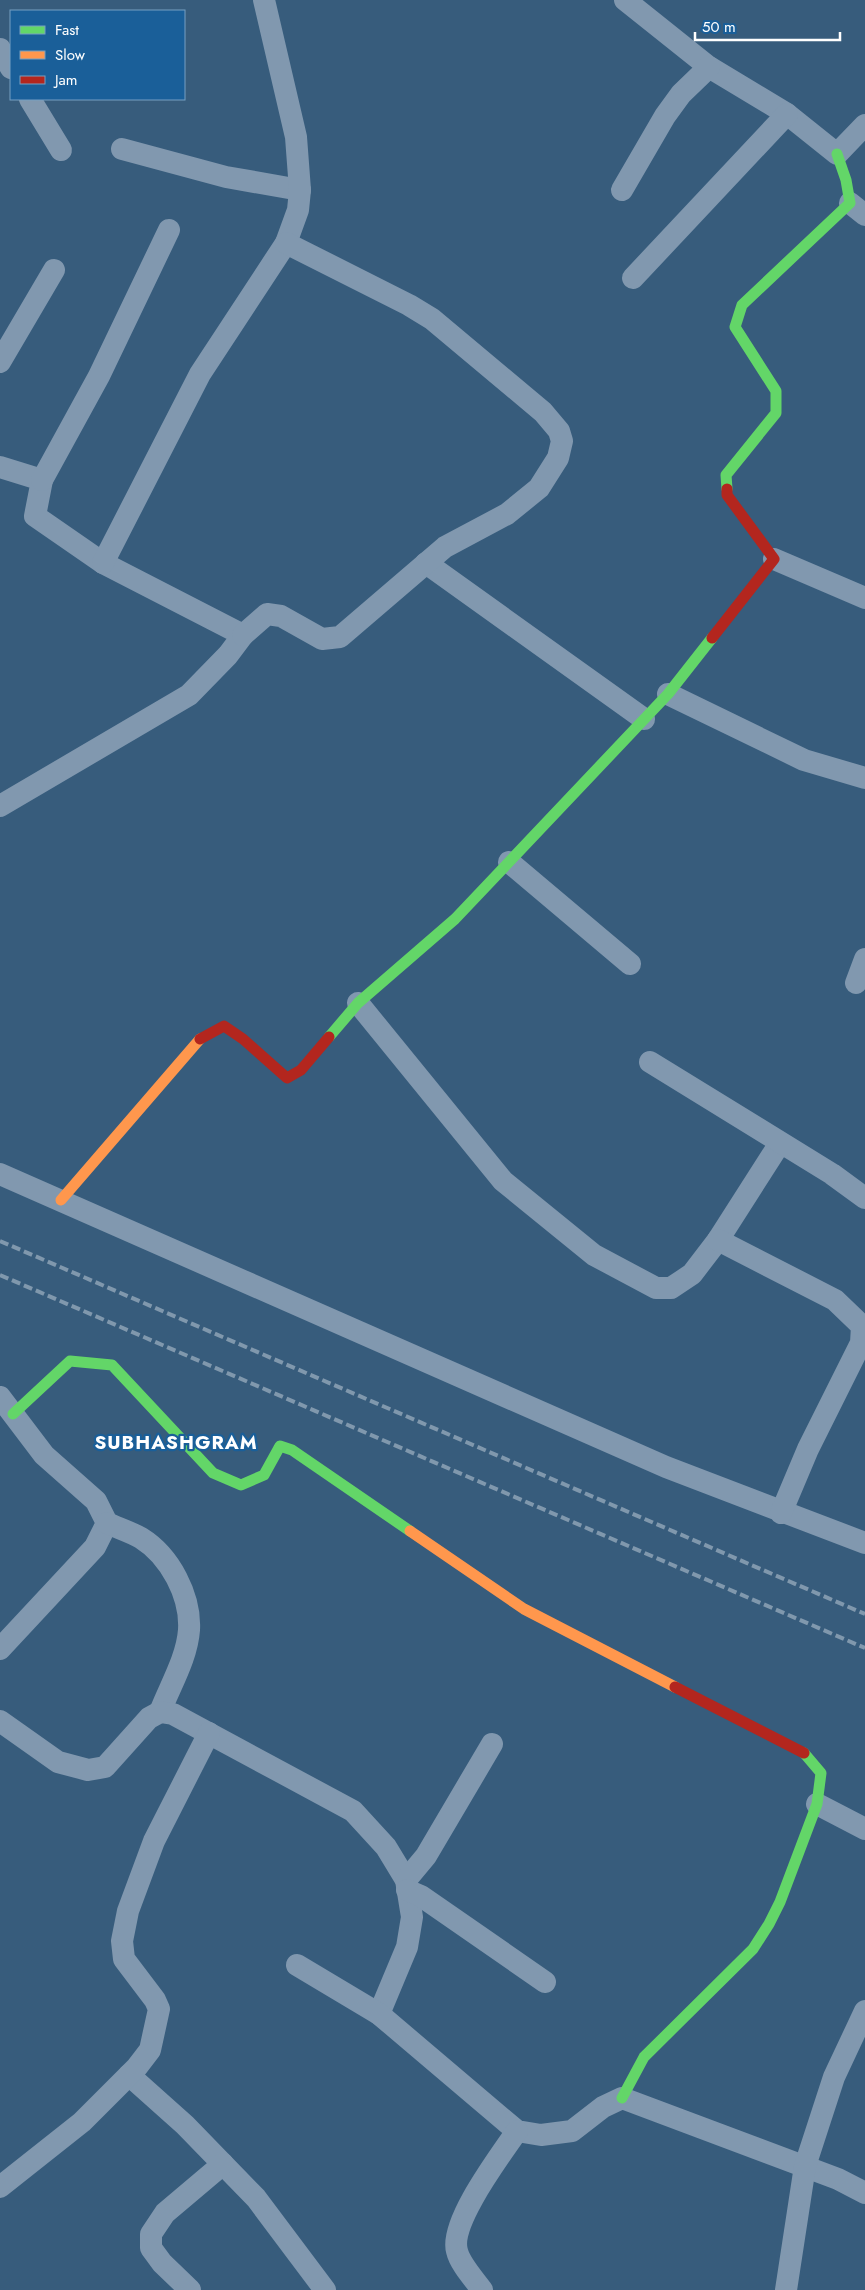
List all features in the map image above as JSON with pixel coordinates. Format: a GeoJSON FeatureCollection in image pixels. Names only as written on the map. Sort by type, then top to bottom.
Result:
{"type":"FeatureCollection","features":[{"type":"Feature","properties":{"kind":"street"},"geometry":{"type":"LineString","coordinates":[[103,563],[200,374],[286,243],[298,210],[300,190],[296,138],[264,0]]}},
{"type":"Feature","properties":{"kind":"street"},"geometry":{"type":"LineString","coordinates":[[624,0],[709,67],[787,114],[837,154],[857,209],[742,305],[735,327],[776,391],[776,413],[726,476],[727,495],[774,559],[865,598]]}},
{"type":"Feature","properties":{"kind":"street"},"geometry":{"type":"LineString","coordinates":[[0,49],[10,66]]}},
{"type":"Feature","properties":{"kind":"street"},"geometry":{"type":"LineString","coordinates":[[622,190],[680,94],[709,67]]}},
{"type":"Feature","properties":{"kind":"street"},"geometry":{"type":"LineString","coordinates":[[31,100],[61,150]]}},
{"type":"Feature","properties":{"kind":"street"},"geometry":{"type":"LineString","coordinates":[[633,278],[787,114]]}},
{"type":"Feature","properties":{"kind":"street"},"geometry":{"type":"LineString","coordinates":[[837,154],[865,125]]}},
{"type":"Feature","properties":{"kind":"street"},"geometry":{"type":"LineString","coordinates":[[122,149],[226,177],[300,190]]}},
{"type":"Feature","properties":{"kind":"street"},"geometry":{"type":"LineString","coordinates":[[169,230],[99,376],[42,480],[35,516],[103,563],[243,635]]}},
{"type":"Feature","properties":{"kind":"street"},"geometry":{"type":"LineString","coordinates":[[0,806],[189,695],[228,655],[243,635],[267,614],[281,616],[322,639],[340,637],[445,546],[507,514],[539,488],[558,458],[562,441],[559,431],[543,412],[432,319],[409,305],[286,243]]}},
{"type":"Feature","properties":{"kind":"street"},"geometry":{"type":"LineString","coordinates":[[0,362],[54,270]]}},
{"type":"Feature","properties":{"kind":"street"},"geometry":{"type":"LineString","coordinates":[[0,467],[42,480]]}},
{"type":"Feature","properties":{"kind":"street"},"geometry":{"type":"LineString","coordinates":[[61,1200],[202,1037],[224,1026],[243,1039],[287,1078],[301,1070],[358,1004],[455,919],[668,694],[774,559]]}},
{"type":"Feature","properties":{"kind":"street"},"geometry":{"type":"LineString","coordinates":[[426,563],[644,719]]}},
{"type":"Feature","properties":{"kind":"street"},"geometry":{"type":"LineString","coordinates":[[668,694],[804,760],[865,778]]}},
{"type":"Feature","properties":{"kind":"street"},"geometry":{"type":"LineString","coordinates":[[509,862],[630,964]]}},
{"type":"Feature","properties":{"kind":"street"},"geometry":{"type":"LineString","coordinates":[[856,983],[865,960]]}},
{"type":"Feature","properties":{"kind":"street"},"geometry":{"type":"LineString","coordinates":[[358,1004],[503,1181],[594,1255],[656,1288],[671,1288],[692,1274],[718,1240],[780,1144]]}},
{"type":"Feature","properties":{"kind":"street"},"geometry":{"type":"LineString","coordinates":[[650,1062],[780,1144],[832,1174],[865,1198]]}},
{"type":"Feature","properties":{"kind":"street"},"geometry":{"type":"LineString","coordinates":[[0,1174],[666,1467],[865,1544]]}},
{"type":"Feature","properties":{"kind":"street"},"geometry":{"type":"LineString","coordinates":[[718,1240],[835,1300],[862,1326],[863,1343],[808,1449],[782,1513]]}},
{"type":"Feature","properties":{"kind":"street"},"geometry":{"type":"LineString","coordinates":[[0,1720],[58,1762],[88,1770],[105,1767],[150,1718],[160,1712],[184,1654],[189,1629],[187,1605],[177,1578],[153,1547],[140,1538],[107,1522],[96,1502],[44,1455],[6,1406],[70,1360],[112,1365],[213,1473],[241,1485],[264,1475],[280,1446],[292,1450],[524,1609],[804,1753],[821,1773],[817,1804],[780,1902],[753,1949],[644,2057],[622,2098],[603,2107],[572,2131],[541,2135],[517,2131],[379,2014],[297,1965]]}},
{"type":"Feature","properties":{"kind":"street"},"geometry":{"type":"LineString","coordinates":[[0,1649],[95,1547],[107,1522]]}},
{"type":"Feature","properties":{"kind":"street"},"geometry":{"type":"LineString","coordinates":[[160,1712],[173,1714],[354,1811],[386,1847],[406,1885],[412,1917],[407,1947],[379,2014]]}},
{"type":"Feature","properties":{"kind":"street"},"geometry":{"type":"LineString","coordinates":[[0,2187],[82,2122],[130,2075],[150,2050],[158,2009],[155,2000],[124,1959],[122,1941],[128,1911],[154,1841],[209,1733]]}},
{"type":"Feature","properties":{"kind":"street"},"geometry":{"type":"LineString","coordinates":[[406,1885],[426,1856],[492,1744]]}},
{"type":"Feature","properties":{"kind":"street"},"geometry":{"type":"LineString","coordinates":[[817,1804],[865,1829]]}},
{"type":"Feature","properties":{"kind":"street"},"geometry":{"type":"LineString","coordinates":[[406,1885],[545,1982]]}},
{"type":"Feature","properties":{"kind":"street"},"geometry":{"type":"LineString","coordinates":[[786,2290],[805,2166],[834,2077],[865,2011]]}},
{"type":"Feature","properties":{"kind":"street"},"geometry":{"type":"LineString","coordinates":[[130,2075],[256,2198],[325,2290]]}},
{"type":"Feature","properties":{"kind":"street"},"geometry":{"type":"LineString","coordinates":[[622,2098],[805,2166],[838,2179],[865,2193]]}},
{"type":"Feature","properties":{"kind":"street"},"geometry":{"type":"LineString","coordinates":[[482,2290],[457,2252],[455,2236],[474,2196],[517,2131]]}},
{"type":"Feature","properties":{"kind":"street"},"geometry":{"type":"LineString","coordinates":[[190,2290],[162,2263],[151,2248],[151,2234],[165,2213],[223,2164]]}},
{"type":"Feature","properties":{"kind":"railway"},"geometry":{"type":"LineString","coordinates":[[0,1241],[865,1614]]}},
{"type":"Feature","properties":{"kind":"railway"},"geometry":{"type":"LineString","coordinates":[[0,1275],[865,1648]]}},
{"type":"Feature","properties":{"kind":"traffic: fast"},"geometry":{"type":"LineString","coordinates":[[727,489],[726,475],[776,413],[776,391],[735,327],[742,305],[850,203],[846,180],[837,154]]}},
{"type":"Feature","properties":{"kind":"traffic: fast"},"geometry":{"type":"LineString","coordinates":[[329,1037],[358,1003],[455,919],[668,694],[712,638]]}},
{"type":"Feature","properties":{"kind":"traffic: fast"},"geometry":{"type":"LineString","coordinates":[[13,1414],[70,1361],[112,1365],[213,1473],[241,1485],[264,1475],[280,1446],[292,1450],[410,1531]]}},
{"type":"Feature","properties":{"kind":"traffic: fast"},"geometry":{"type":"LineString","coordinates":[[622,2098],[644,2057],[753,1949],[769,1924],[780,1902],[817,1804],[821,1773],[804,1753]]}},
{"type":"Feature","properties":{"kind":"traffic: slow"},"geometry":{"type":"LineString","coordinates":[[61,1200],[200,1039]]}},
{"type":"Feature","properties":{"kind":"traffic: slow"},"geometry":{"type":"LineString","coordinates":[[410,1531],[524,1609],[675,1687]]}},
{"type":"Feature","properties":{"kind":"traffic: jam"},"geometry":{"type":"LineString","coordinates":[[712,638],[774,559],[727,495],[727,489]]}},
{"type":"Feature","properties":{"kind":"traffic: jam"},"geometry":{"type":"LineString","coordinates":[[200,1039],[224,1026],[243,1039],[287,1078],[301,1070],[329,1037]]}},
{"type":"Feature","properties":{"kind":"traffic: jam"},"geometry":{"type":"LineString","coordinates":[[675,1687],[804,1753]]}},
{"type":"Feature","properties":{"kind":"district","name":"SUBHASHGRAM"},"geometry":{"type":"Point","coordinates":[176,1442]}}]}
